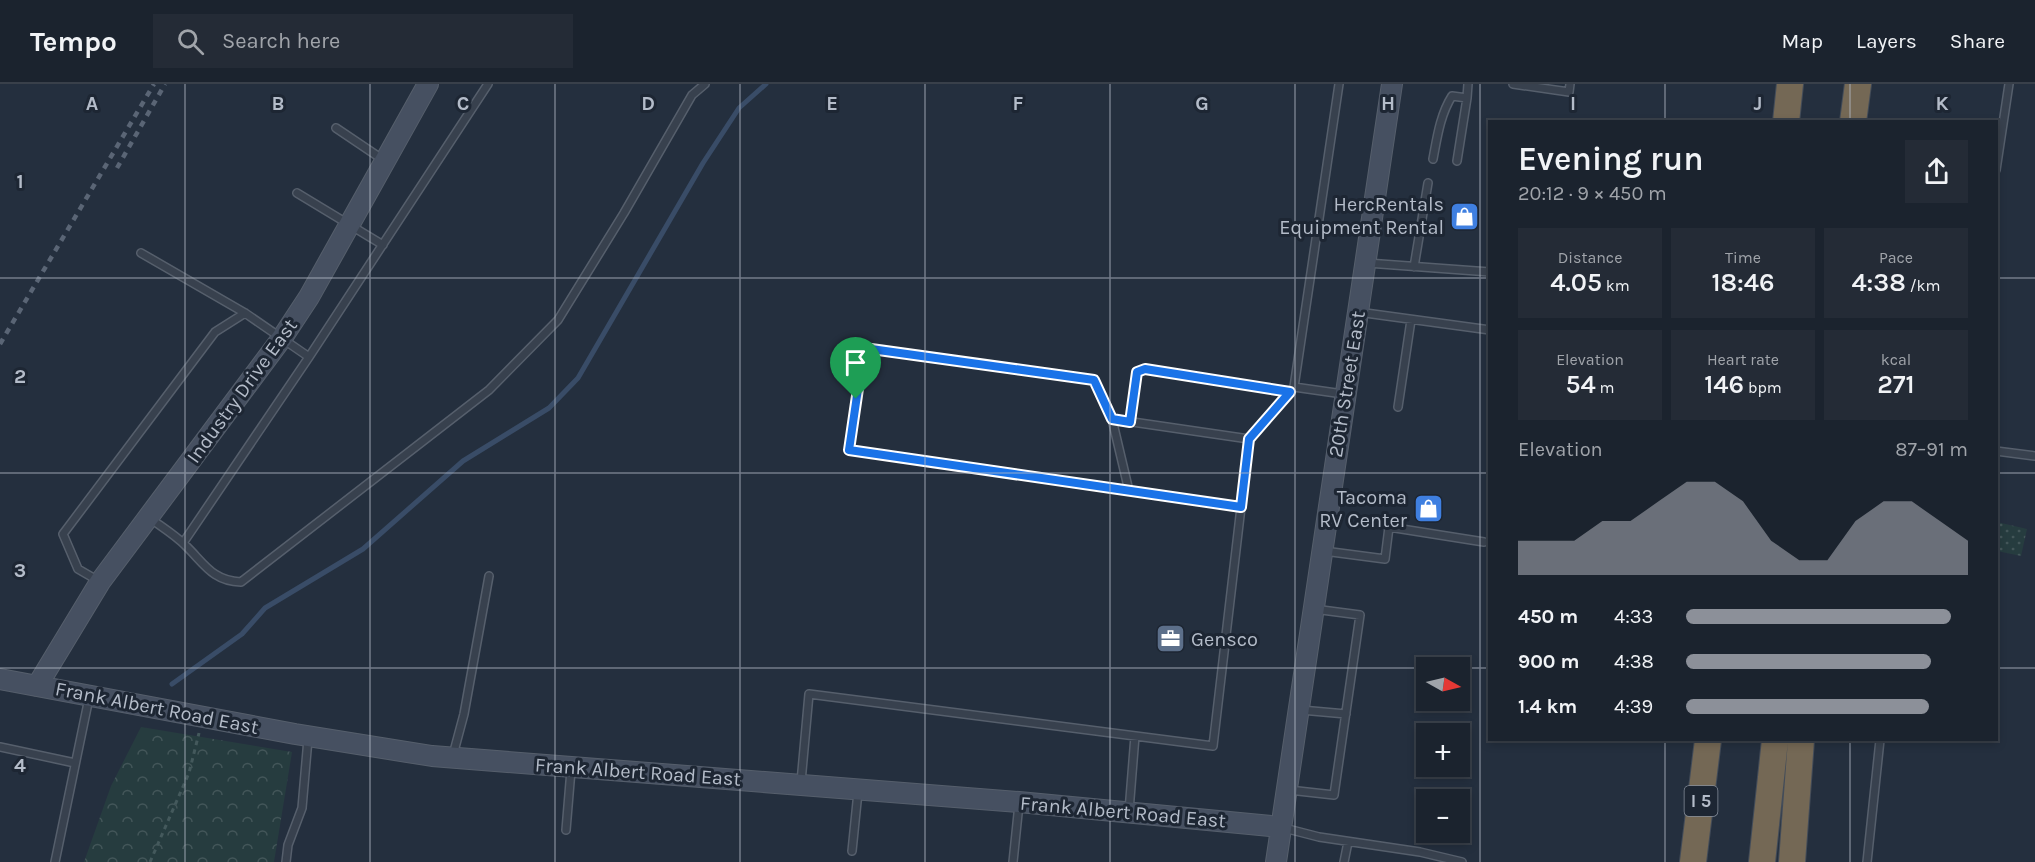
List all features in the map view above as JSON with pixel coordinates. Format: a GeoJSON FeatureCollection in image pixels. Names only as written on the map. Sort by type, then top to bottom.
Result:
{"type":"FeatureCollection","features":[{"type":"Feature","properties":{"kind":"highway"},"geometry":{"type":"LineString","coordinates":[[1786,120],[1790,84]]}},
{"type":"Feature","properties":{"kind":"highway"},"geometry":{"type":"LineString","coordinates":[[1853,120],[1858,84]]}},
{"type":"Feature","properties":{"kind":"highway","name":"I 5"},"geometry":{"type":"LineString","coordinates":[[1693,862],[1708,741]]}},
{"type":"Feature","properties":{"kind":"highway"},"geometry":{"type":"LineString","coordinates":[[1762,862],[1775,741]]}},
{"type":"Feature","properties":{"kind":"highway"},"geometry":{"type":"LineString","coordinates":[[1792,862],[1801,741]]}},
{"type":"Feature","properties":{"kind":"street","name":"Industry Drive East"},"geometry":{"type":"LineString","coordinates":[[37,686],[100,582],[282,338],[309,297],[428,84]]}},
{"type":"Feature","properties":{"kind":"street","name":"20th Street East"},"geometry":{"type":"LineString","coordinates":[[1276,862],[1392,84]]}},
{"type":"Feature","properties":{"kind":"street","name":"Frank Albert Road East"},"geometry":{"type":"LineString","coordinates":[[0,679],[387,750],[1019,802],[1281,827]]}},
{"type":"Feature","properties":{"kind":"lane"},"geometry":{"type":"LineString","coordinates":[[183,543],[309,357],[488,84]]}},
{"type":"Feature","properties":{"kind":"lane"},"geometry":{"type":"LineString","coordinates":[[149,518],[183,543],[214,574],[228,581],[241,582],[489,390],[558,321],[692,95],[705,84]]}},
{"type":"Feature","properties":{"kind":"lane"},"geometry":{"type":"LineString","coordinates":[[801,784],[809,694],[1213,746],[1249,439],[1292,389],[1339,84]]}},
{"type":"Feature","properties":{"kind":"lane"},"geometry":{"type":"LineString","coordinates":[[1457,161],[1468,84]]}},
{"type":"Feature","properties":{"kind":"lane"},"geometry":{"type":"LineString","coordinates":[[1513,84],[1569,92],[1570,84]]}},
{"type":"Feature","properties":{"kind":"lane"},"geometry":{"type":"LineString","coordinates":[[1998,157],[2009,84]]}},
{"type":"Feature","properties":{"kind":"lane"},"geometry":{"type":"LineString","coordinates":[[1433,159],[1438,130],[1449,101],[1452,96],[1467,98]]}},
{"type":"Feature","properties":{"kind":"lane"},"geometry":{"type":"LineString","coordinates":[[336,128],[384,161]]}},
{"type":"Feature","properties":{"kind":"lane"},"geometry":{"type":"LineString","coordinates":[[1414,267],[1428,183]]}},
{"type":"Feature","properties":{"kind":"lane"},"geometry":{"type":"LineString","coordinates":[[297,194],[382,245]]}},
{"type":"Feature","properties":{"kind":"lane"},"geometry":{"type":"LineString","coordinates":[[141,253],[245,313],[309,357]]}},
{"type":"Feature","properties":{"kind":"lane"},"geometry":{"type":"LineString","coordinates":[[1365,263],[1488,272]]}},
{"type":"Feature","properties":{"kind":"lane"},"geometry":{"type":"LineString","coordinates":[[1358,312],[1488,330]]}},
{"type":"Feature","properties":{"kind":"lane"},"geometry":{"type":"LineString","coordinates":[[100,582],[78,569],[63,534],[215,332],[245,313]]}},
{"type":"Feature","properties":{"kind":"lane"},"geometry":{"type":"LineString","coordinates":[[1398,407],[1411,320]]}},
{"type":"Feature","properties":{"kind":"lane"},"geometry":{"type":"LineString","coordinates":[[1129,491],[1112,419],[1094,380],[864,348],[849,450],[1129,491],[1241,507]]}},
{"type":"Feature","properties":{"kind":"lane"},"geometry":{"type":"LineString","coordinates":[[1130,422],[1137,372],[1145,369],[1345,394]]}},
{"type":"Feature","properties":{"kind":"lane"},"geometry":{"type":"LineString","coordinates":[[1112,419],[1249,439]]}},
{"type":"Feature","properties":{"kind":"lane"},"geometry":{"type":"LineString","coordinates":[[1998,451],[2035,456]]}},
{"type":"Feature","properties":{"kind":"lane"},"geometry":{"type":"LineString","coordinates":[[1322,551],[1385,559],[1389,527],[1484,542]]}},
{"type":"Feature","properties":{"kind":"lane"},"geometry":{"type":"LineString","coordinates":[[453,757],[464,714],[489,576]]}},
{"type":"Feature","properties":{"kind":"lane"},"geometry":{"type":"LineString","coordinates":[[1286,790],[1334,795],[1360,615],[1313,609]]}},
{"type":"Feature","properties":{"kind":"lane"},"geometry":{"type":"LineString","coordinates":[[55,862],[90,696]]}},
{"type":"Feature","properties":{"kind":"lane"},"geometry":{"type":"LineString","coordinates":[[1299,710],[1346,714]]}},
{"type":"Feature","properties":{"kind":"lane"},"geometry":{"type":"LineString","coordinates":[[1129,812],[1136,736]]}},
{"type":"Feature","properties":{"kind":"lane"},"geometry":{"type":"LineString","coordinates":[[286,862],[288,845],[302,808],[308,737]]}},
{"type":"Feature","properties":{"kind":"lane"},"geometry":{"type":"LineString","coordinates":[[1867,862],[1880,741]]}},
{"type":"Feature","properties":{"kind":"lane"},"geometry":{"type":"LineString","coordinates":[[0,747],[75,763]]}},
{"type":"Feature","properties":{"kind":"lane"},"geometry":{"type":"LineString","coordinates":[[566,830],[572,767]]}},
{"type":"Feature","properties":{"kind":"lane"},"geometry":{"type":"LineString","coordinates":[[852,851],[859,789]]}},
{"type":"Feature","properties":{"kind":"lane"},"geometry":{"type":"LineString","coordinates":[[1013,862],[1019,802]]}},
{"type":"Feature","properties":{"kind":"lane"},"geometry":{"type":"LineString","coordinates":[[1281,827],[1298,833],[1420,852],[1462,862]]}},
{"type":"Feature","properties":{"kind":"lane"},"geometry":{"type":"LineString","coordinates":[[1344,862],[1348,842]]}},
{"type":"Feature","properties":{"kind":"path"},"geometry":{"type":"LineString","coordinates":[[150,862],[189,772],[203,717]]}},
{"type":"Feature","properties":{"kind":"green space"},"geometry":{"type":"Polygon","coordinates":[[[1998,522],[2027,529],[2021,556],[1998,551],[1998,522]]]}},
{"type":"Feature","properties":{"kind":"green space"},"geometry":{"type":"Polygon","coordinates":[[[141,727],[292,752],[274,862],[84,862],[111,786],[141,727]]]}},
{"type":"Feature","properties":{"kind":"waterway"},"geometry":{"type":"LineString","coordinates":[[172,684],[242,634],[265,608],[363,549],[463,461],[549,408],[578,378],[703,163],[739,108],[766,84]]}},
{"type":"Feature","properties":{"kind":"railway"},"geometry":{"type":"LineString","coordinates":[[0,344],[154,84]]}},
{"type":"Feature","properties":{"kind":"railway"},"geometry":{"type":"LineString","coordinates":[[117,168],[165,84]]}},
{"type":"Feature","properties":{"kind":"place","name":"HercRentals Equipment Rental"},"geometry":{"type":"Point","coordinates":[1465,216]}},
{"type":"Feature","properties":{"kind":"place","name":"Tacoma RV Center"},"geometry":{"type":"Point","coordinates":[1428,509]}},
{"type":"Feature","properties":{"kind":"place","name":"Gensco"},"geometry":{"type":"Point","coordinates":[1170,639]}},
{"type":"Feature","properties":{"kind":"route"},"geometry":{"type":"LineString","coordinates":[[864,348],[1094,380],[1112,419],[1130,422],[1137,372],[1145,369],[1290,392],[1249,439],[1241,507],[849,450],[856,399],[864,348]]}}]}
